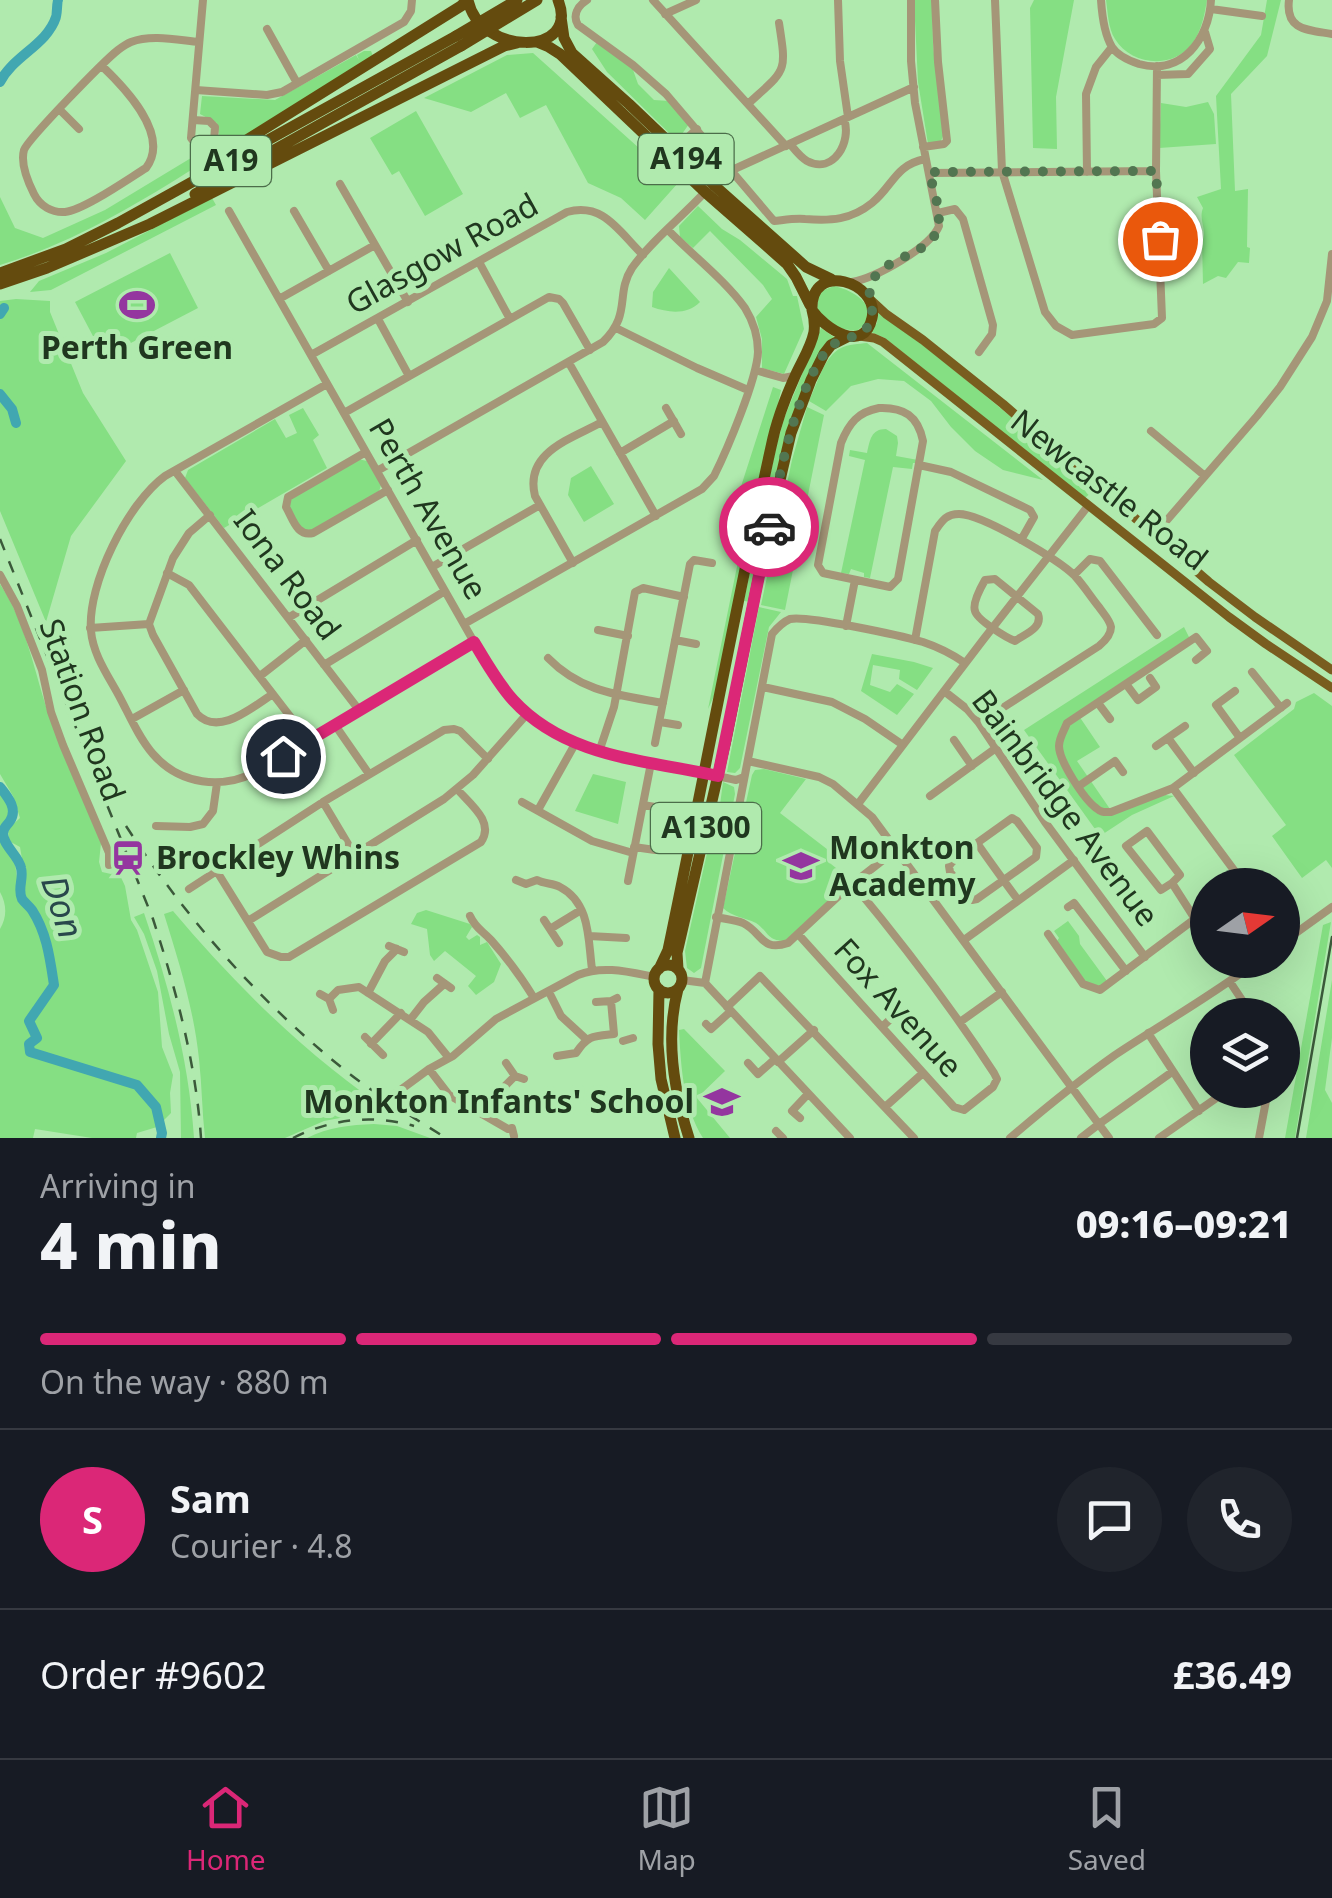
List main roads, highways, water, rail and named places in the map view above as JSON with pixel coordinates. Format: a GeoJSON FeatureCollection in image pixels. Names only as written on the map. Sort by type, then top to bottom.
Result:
{"type":"FeatureCollection","features":[{"type":"Feature","properties":{"kind":"highway"},"geometry":{"type":"LineString","coordinates":[[118,223],[468,0],[479,23],[517,43]]}},
{"type":"Feature","properties":{"kind":"highway","name":"A19"},"geometry":{"type":"LineString","coordinates":[[0,284],[108,242],[459,41],[517,0]]}},
{"type":"Feature","properties":{"kind":"highway","name":"A19"},"geometry":{"type":"LineString","coordinates":[[0,273],[66,249],[118,223],[538,0]]}},
{"type":"Feature","properties":{"kind":"highway","name":"A194"},"geometry":{"type":"LineString","coordinates":[[537,42],[553,33],[561,6]]}},
{"type":"Feature","properties":{"kind":"highway","name":"A194"},"geometry":{"type":"LineString","coordinates":[[561,6],[562,34],[572,53],[806,268],[860,289],[870,299]]}},
{"type":"Feature","properties":{"kind":"highway"},"geometry":{"type":"LineString","coordinates":[[108,242],[504,46],[537,42]]}},
{"type":"Feature","properties":{"kind":"highway","name":"A194"},"geometry":{"type":"LineString","coordinates":[[537,42],[560,54],[787,264],[818,319],[841,335],[853,336]]}},
{"type":"Feature","properties":{"kind":"highway"},"geometry":{"type":"LineString","coordinates":[[812,309],[815,289],[821,284],[840,282]]}},
{"type":"Feature","properties":{"kind":"highway"},"geometry":{"type":"LineString","coordinates":[[853,336],[870,324],[870,299]]}},
{"type":"Feature","properties":{"kind":"highway","name":"A1300"},"geometry":{"type":"LineString","coordinates":[[675,1138],[665,1102],[658,1044],[658,978],[668,950],[772,441],[813,337],[812,309]]}},
{"type":"Feature","properties":{"kind":"highway","name":"A1300"},"geometry":{"type":"LineString","coordinates":[[689,1138],[676,1082],[672,1017],[680,979],[677,953],[790,433],[824,354],[835,342],[853,336]]}},
{"type":"Feature","properties":{"kind":"highway"},"geometry":{"type":"LineString","coordinates":[[666,965],[680,979],[671,992],[658,978],[666,965]]}},
{"type":"Feature","properties":{"kind":"highway"},"geometry":{"type":"LineString","coordinates":[[665,1102],[673,1099],[668,1047],[672,1017]]}},
{"type":"Feature","properties":{"kind":"main road","name":"Newcastle Road"},"geometry":{"type":"LineString","coordinates":[[870,299],[969,376],[1235,603],[1332,670]]}},
{"type":"Feature","properties":{"kind":"main road","name":"Newcastle Road"},"geometry":{"type":"LineString","coordinates":[[853,336],[883,342],[1249,632],[1332,688]]}},
{"type":"Feature","properties":{"kind":"main road"},"geometry":{"type":"LineString","coordinates":[[1088,506],[1103,489]]}},
{"type":"Feature","properties":{"kind":"main road"},"geometry":{"type":"LineString","coordinates":[[1142,548],[1155,534]]}},
{"type":"Feature","properties":{"kind":"waterway","name":"Don"},"geometry":{"type":"LineString","coordinates":[[0,82],[52,27],[58,0]]}},
{"type":"Feature","properties":{"kind":"waterway","name":"Don"},"geometry":{"type":"LineString","coordinates":[[0,314],[4,308]]}},
{"type":"Feature","properties":{"kind":"waterway","name":"Don"},"geometry":{"type":"LineString","coordinates":[[0,394],[12,409],[16,423]]}},
{"type":"Feature","properties":{"kind":"waterway","name":"Don"},"geometry":{"type":"LineString","coordinates":[[0,787],[13,812],[4,839],[20,864],[22,899],[41,928],[54,985],[29,1021],[37,1038],[29,1044],[30,1052],[137,1085],[156,1107],[161,1138]]}},
{"type":"Feature","properties":{"kind":"tram line"},"geometry":{"type":"LineString","coordinates":[[1297,1138],[1332,937]]}},
{"type":"Feature","properties":{"kind":"railway"},"geometry":{"type":"LineString","coordinates":[[0,539],[153,919],[184,1027],[201,1138]]}},
{"type":"Feature","properties":{"kind":"railway"},"geometry":{"type":"LineString","coordinates":[[126,826],[201,928],[287,1020],[362,1083],[446,1138]]}},
{"type":"Feature","properties":{"kind":"railway"},"geometry":{"type":"LineString","coordinates":[[293,1138],[322,1126],[352,1120],[414,1126]]}},
{"type":"Feature","properties":{"kind":"place","name":"Perth Green"},"geometry":{"type":"Point","coordinates":[137,305]}},
{"type":"Feature","properties":{"kind":"place","name":"Brockley Whins"},"geometry":{"type":"Point","coordinates":[128,858]}},
{"type":"Feature","properties":{"kind":"place","name":"Monkton Academy"},"geometry":{"type":"Point","coordinates":[801,866]}},
{"type":"Feature","properties":{"kind":"place","name":"Monkton Infants' School"},"geometry":{"type":"Point","coordinates":[722,1102]}}]}
